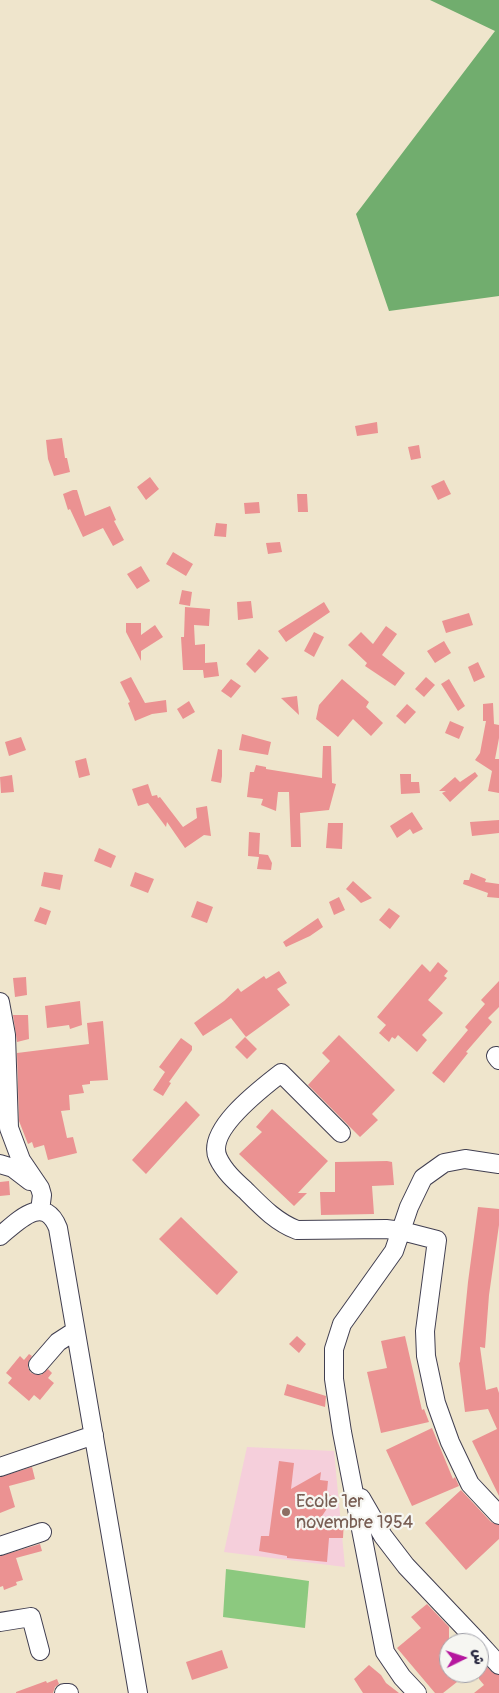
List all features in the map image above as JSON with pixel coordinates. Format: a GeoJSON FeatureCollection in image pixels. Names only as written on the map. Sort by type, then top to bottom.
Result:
{"type":"FeatureCollection","features":[{"type":"Feature","properties":{"kind":"street"},"geometry":{"type":"LineString","coordinates":[[0,1002],[6,1034],[9,1128],[21,1160],[40,1188],[42,1195],[40,1211]]}},
{"type":"Feature","properties":{"kind":"street"},"geometry":{"type":"LineString","coordinates":[[341,1133],[282,1073],[248,1099],[219,1135],[216,1146],[217,1157],[228,1174],[272,1217],[285,1226],[297,1230],[386,1229],[437,1240],[425,1330],[426,1356],[434,1394],[450,1442],[470,1484],[499,1515]]}},
{"type":"Feature","properties":{"kind":"street"},"geometry":{"type":"LineString","coordinates":[[417,1693],[402,1677],[385,1652],[334,1379],[334,1349],[342,1324],[394,1251],[423,1178],[444,1163],[465,1159],[499,1164]]}},
{"type":"Feature","properties":{"kind":"street"},"geometry":{"type":"LineString","coordinates":[[0,1164],[13,1168],[40,1188]]}},
{"type":"Feature","properties":{"kind":"street"},"geometry":{"type":"LineString","coordinates":[[0,1236],[28,1213],[40,1211],[49,1213],[58,1228],[138,1693]]}},
{"type":"Feature","properties":{"kind":"street"},"geometry":{"type":"LineString","coordinates":[[38,1365],[58,1342],[75,1331]]}},
{"type":"Feature","properties":{"kind":"street"},"geometry":{"type":"LineString","coordinates":[[0,1467],[94,1435]]}},
{"type":"Feature","properties":{"kind":"street"},"geometry":{"type":"LineString","coordinates":[[352,1482],[382,1536],[406,1566],[470,1633]]}},
{"type":"Feature","properties":{"kind":"street"},"geometry":{"type":"LineString","coordinates":[[0,1546],[42,1532]]}},
{"type":"Feature","properties":{"kind":"street"},"geometry":{"type":"LineString","coordinates":[[0,1622],[31,1617],[40,1652]]}},
{"type":"Feature","properties":{"kind":"street"},"geometry":{"type":"LineString","coordinates":[[489,1654],[499,1665]]}},
{"type":"Feature","properties":{"kind":"street"},"geometry":{"type":"LineString","coordinates":[[64,1693],[69,1693]]}},
{"type":"Feature","properties":{"kind":"shaded area","name":"Ecole 1er novembre 1954"},"geometry":{"type":"Polygon","coordinates":[[[247,1447],[334,1451],[345,1567],[224,1552],[247,1447]]]}},
{"type":"Feature","properties":{"kind":"green space"},"geometry":{"type":"Polygon","coordinates":[[[430,0],[499,0],[499,296],[389,311],[356,214],[495,31],[430,0]]]}},
{"type":"Feature","properties":{"kind":"green space"},"geometry":{"type":"Polygon","coordinates":[[[226,1569],[309,1581],[305,1628],[223,1617],[226,1569]]]}},
{"type":"Feature","properties":{"kind":"building"},"geometry":{"type":"Polygon","coordinates":[[[377,422],[378,433],[357,436],[355,426],[377,422]]]}},
{"type":"Feature","properties":{"kind":"building"},"geometry":{"type":"Polygon","coordinates":[[[62,438],[65,458],[67,458],[70,472],[54,476],[48,459],[46,440],[62,438]]]}},
{"type":"Feature","properties":{"kind":"building"},"geometry":{"type":"Polygon","coordinates":[[[419,445],[421,458],[411,460],[408,447],[419,445]]]}},
{"type":"Feature","properties":{"kind":"building"},"geometry":{"type":"Polygon","coordinates":[[[150,477],[159,489],[146,500],[137,487],[150,477]]]}},
{"type":"Feature","properties":{"kind":"building"},"geometry":{"type":"Polygon","coordinates":[[[444,480],[451,494],[438,500],[431,486],[444,480]]]}},
{"type":"Feature","properties":{"kind":"building"},"geometry":{"type":"Polygon","coordinates":[[[77,490],[85,516],[110,506],[116,520],[114,521],[124,540],[113,546],[103,528],[83,537],[70,509],[68,510],[63,494],[77,490]]]}},
{"type":"Feature","properties":{"kind":"building"},"geometry":{"type":"Polygon","coordinates":[[[297,494],[307,494],[308,512],[298,512],[297,494]]]}},
{"type":"Feature","properties":{"kind":"building"},"geometry":{"type":"Polygon","coordinates":[[[259,502],[260,513],[245,514],[244,503],[259,502]]]}},
{"type":"Feature","properties":{"kind":"building"},"geometry":{"type":"Polygon","coordinates":[[[216,523],[227,524],[226,537],[214,536],[216,523]]]}},
{"type":"Feature","properties":{"kind":"building"},"geometry":{"type":"Polygon","coordinates":[[[280,542],[282,552],[268,554],[266,543],[280,542]]]}},
{"type":"Feature","properties":{"kind":"building"},"geometry":{"type":"Polygon","coordinates":[[[173,552],[193,564],[186,576],[166,564],[173,552]]]}},
{"type":"Feature","properties":{"kind":"building"},"geometry":{"type":"Polygon","coordinates":[[[141,566],[150,581],[137,589],[127,574],[141,566]]]}},
{"type":"Feature","properties":{"kind":"building"},"geometry":{"type":"Polygon","coordinates":[[[182,590],[192,592],[190,606],[179,604],[182,590]]]}},
{"type":"Feature","properties":{"kind":"building"},"geometry":{"type":"Polygon","coordinates":[[[251,601],[253,618],[238,620],[237,602],[251,601]]]}},
{"type":"Feature","properties":{"kind":"building"},"geometry":{"type":"Polygon","coordinates":[[[324,602],[330,612],[286,642],[278,631],[324,602]]]}},
{"type":"Feature","properties":{"kind":"building"},"geometry":{"type":"Polygon","coordinates":[[[185,607],[210,609],[209,626],[194,625],[195,645],[205,644],[205,663],[217,662],[219,676],[204,678],[203,670],[183,670],[181,637],[184,637],[185,607]]]}},
{"type":"Feature","properties":{"kind":"building"},"geometry":{"type":"Polygon","coordinates":[[[469,613],[473,625],[446,633],[442,621],[469,613]]]}},
{"type":"Feature","properties":{"kind":"building"},"geometry":{"type":"Polygon","coordinates":[[[126,623],[141,623],[141,635],[155,625],[163,637],[141,651],[141,661],[126,632],[126,623]]]}},
{"type":"Feature","properties":{"kind":"building"},"geometry":{"type":"Polygon","coordinates":[[[386,626],[397,634],[382,655],[405,673],[395,686],[365,666],[367,663],[348,645],[361,632],[373,644],[386,626]]]}},
{"type":"Feature","properties":{"kind":"building"},"geometry":{"type":"Polygon","coordinates":[[[314,632],[324,637],[314,657],[304,651],[314,632]]]}},
{"type":"Feature","properties":{"kind":"building"},"geometry":{"type":"Polygon","coordinates":[[[444,641],[451,653],[435,663],[427,651],[444,641]]]}},
{"type":"Feature","properties":{"kind":"building"},"geometry":{"type":"Polygon","coordinates":[[[259,649],[269,658],[255,673],[246,664],[259,649]]]}},
{"type":"Feature","properties":{"kind":"building"},"geometry":{"type":"Polygon","coordinates":[[[478,662],[485,677],[474,682],[468,667],[478,662]]]}},
{"type":"Feature","properties":{"kind":"building"},"geometry":{"type":"Polygon","coordinates":[[[131,677],[145,703],[166,700],[167,712],[152,714],[135,721],[128,703],[130,702],[120,682],[131,677]]]}},
{"type":"Feature","properties":{"kind":"building"},"geometry":{"type":"Polygon","coordinates":[[[426,677],[435,685],[424,697],[415,689],[426,677]]]}},
{"type":"Feature","properties":{"kind":"building"},"geometry":{"type":"Polygon","coordinates":[[[231,679],[241,686],[231,698],[221,691],[231,679]]]}},
{"type":"Feature","properties":{"kind":"building"},"geometry":{"type":"Polygon","coordinates":[[[342,679],[369,702],[366,707],[383,723],[371,736],[353,719],[338,737],[316,719],[319,705],[342,679]]]}},
{"type":"Feature","properties":{"kind":"building"},"geometry":{"type":"Polygon","coordinates":[[[449,679],[465,706],[458,711],[441,684],[449,679]]]}},
{"type":"Feature","properties":{"kind":"building"},"geometry":{"type":"Polygon","coordinates":[[[297,696],[299,715],[281,698],[297,696]]]}},
{"type":"Feature","properties":{"kind":"building"},"geometry":{"type":"Polygon","coordinates":[[[189,701],[195,712],[183,719],[177,709],[189,701]]]}},
{"type":"Feature","properties":{"kind":"building"},"geometry":{"type":"Polygon","coordinates":[[[493,703],[494,724],[499,725],[499,738],[495,759],[499,759],[499,793],[488,791],[492,771],[475,760],[480,753],[486,721],[483,721],[483,704],[493,703]]]}},
{"type":"Feature","properties":{"kind":"building"},"geometry":{"type":"Polygon","coordinates":[[[407,704],[416,712],[405,724],[396,716],[407,704]]]}},
{"type":"Feature","properties":{"kind":"building"},"geometry":{"type":"Polygon","coordinates":[[[450,721],[464,727],[459,739],[445,733],[450,721]]]}},
{"type":"Feature","properties":{"kind":"building"},"geometry":{"type":"Polygon","coordinates":[[[242,734],[271,742],[268,755],[239,750],[242,734]]]}},
{"type":"Feature","properties":{"kind":"building"},"geometry":{"type":"Polygon","coordinates":[[[21,737],[26,750],[9,756],[5,742],[21,737]]]}},
{"type":"Feature","properties":{"kind":"building"},"geometry":{"type":"Polygon","coordinates":[[[323,746],[331,746],[332,783],[336,784],[329,810],[300,813],[301,847],[291,847],[289,792],[278,792],[276,811],[261,805],[263,799],[247,797],[250,772],[254,772],[256,765],[266,767],[266,769],[322,778],[323,746]]]}},
{"type":"Feature","properties":{"kind":"building"},"geometry":{"type":"Polygon","coordinates":[[[218,749],[222,750],[221,783],[211,781],[218,749]]]}},
{"type":"Feature","properties":{"kind":"building"},"geometry":{"type":"Polygon","coordinates":[[[86,758],[90,775],[79,778],[75,761],[86,758]]]}},
{"type":"Feature","properties":{"kind":"building"},"geometry":{"type":"Polygon","coordinates":[[[475,772],[478,776],[450,802],[442,793],[446,791],[439,791],[455,777],[460,782],[475,772]]]}},
{"type":"Feature","properties":{"kind":"building"},"geometry":{"type":"Polygon","coordinates":[[[400,774],[411,774],[411,782],[419,782],[420,793],[401,794],[400,774]]]}},
{"type":"Feature","properties":{"kind":"building"},"geometry":{"type":"Polygon","coordinates":[[[12,775],[14,792],[1,793],[0,777],[12,775]]]}},
{"type":"Feature","properties":{"kind":"building"},"geometry":{"type":"Polygon","coordinates":[[[148,784],[152,796],[157,795],[158,798],[160,797],[183,827],[197,818],[196,808],[207,806],[211,836],[204,835],[185,848],[167,822],[166,827],[148,803],[138,806],[132,789],[148,784]]]}},
{"type":"Feature","properties":{"kind":"building"},"geometry":{"type":"Polygon","coordinates":[[[412,812],[423,829],[413,834],[410,829],[397,838],[390,826],[412,812]]]}},
{"type":"Feature","properties":{"kind":"building"},"geometry":{"type":"Polygon","coordinates":[[[499,820],[499,833],[472,836],[470,822],[499,820]]]}},
{"type":"Feature","properties":{"kind":"building"},"geometry":{"type":"Polygon","coordinates":[[[328,823],[343,823],[342,849],[326,848],[328,823]]]}},
{"type":"Feature","properties":{"kind":"building"},"geometry":{"type":"Polygon","coordinates":[[[249,832],[260,833],[259,854],[268,855],[272,863],[271,870],[257,869],[259,857],[248,856],[249,832]]]}},
{"type":"Feature","properties":{"kind":"building"},"geometry":{"type":"Polygon","coordinates":[[[99,848],[116,856],[111,868],[94,861],[99,848]]]}},
{"type":"Feature","properties":{"kind":"building"},"geometry":{"type":"Polygon","coordinates":[[[44,872],[63,875],[60,890],[41,886],[44,872]]]}},
{"type":"Feature","properties":{"kind":"building"},"geometry":{"type":"Polygon","coordinates":[[[135,872],[154,879],[148,893],[130,886],[135,872]]]}},
{"type":"Feature","properties":{"kind":"building"},"geometry":{"type":"Polygon","coordinates":[[[471,873],[486,879],[485,882],[499,884],[499,898],[487,897],[488,893],[463,884],[464,880],[469,880],[471,873]]]}},
{"type":"Feature","properties":{"kind":"building"},"geometry":{"type":"Polygon","coordinates":[[[353,881],[372,898],[361,903],[346,889],[353,881]]]}},
{"type":"Feature","properties":{"kind":"building"},"geometry":{"type":"Polygon","coordinates":[[[339,897],[345,910],[334,915],[329,902],[339,897]]]}},
{"type":"Feature","properties":{"kind":"building"},"geometry":{"type":"Polygon","coordinates":[[[197,901],[213,907],[207,923],[191,917],[197,901]]]}},
{"type":"Feature","properties":{"kind":"building"},"geometry":{"type":"Polygon","coordinates":[[[40,907],[51,911],[46,925],[34,921],[40,907]]]}},
{"type":"Feature","properties":{"kind":"building"},"geometry":{"type":"Polygon","coordinates":[[[389,908],[400,916],[390,929],[379,920],[389,908]]]}},
{"type":"Feature","properties":{"kind":"building"},"geometry":{"type":"Polygon","coordinates":[[[318,918],[323,927],[310,936],[286,947],[283,942],[318,918]]]}},
{"type":"Feature","properties":{"kind":"building"},"geometry":{"type":"Polygon","coordinates":[[[438,962],[448,971],[444,976],[447,978],[428,1000],[443,1013],[422,1035],[427,1040],[417,1052],[398,1035],[395,1039],[392,1037],[389,1042],[379,1033],[386,1025],[377,1017],[422,964],[430,972],[438,962]]]}},
{"type":"Feature","properties":{"kind":"building"},"geometry":{"type":"Polygon","coordinates":[[[279,971],[287,983],[277,989],[290,1005],[246,1037],[231,1018],[203,1036],[194,1023],[238,988],[241,992],[264,976],[266,979],[279,971]]]}},
{"type":"Feature","properties":{"kind":"building"},"geometry":{"type":"Polygon","coordinates":[[[26,977],[27,995],[15,997],[13,978],[26,977]]]}},
{"type":"Feature","properties":{"kind":"building"},"geometry":{"type":"Polygon","coordinates":[[[499,981],[499,1007],[488,1018],[492,1022],[466,1052],[468,1053],[444,1083],[432,1073],[468,1030],[465,1027],[485,1004],[481,1000],[499,981]]]}},
{"type":"Feature","properties":{"kind":"building"},"geometry":{"type":"Polygon","coordinates":[[[80,1001],[82,1025],[70,1029],[69,1025],[47,1028],[45,1006],[80,1001]]]}},
{"type":"Feature","properties":{"kind":"building"},"geometry":{"type":"Polygon","coordinates":[[[13,1015],[28,1015],[29,1039],[17,1042],[13,1015]]]}},
{"type":"Feature","properties":{"kind":"building"},"geometry":{"type":"Polygon","coordinates":[[[103,1021],[108,1080],[90,1081],[90,1084],[82,1085],[84,1093],[69,1095],[70,1110],[61,1111],[67,1138],[73,1137],[77,1153],[48,1160],[44,1145],[34,1148],[32,1142],[28,1144],[19,1121],[17,1053],[89,1044],[87,1023],[103,1021]]]}},
{"type":"Feature","properties":{"kind":"building"},"geometry":{"type":"Polygon","coordinates":[[[339,1035],[395,1090],[372,1114],[378,1120],[360,1137],[308,1085],[330,1061],[322,1053],[339,1035]]]}},
{"type":"Feature","properties":{"kind":"building"},"geometry":{"type":"Polygon","coordinates":[[[245,1037],[257,1049],[247,1059],[235,1047],[245,1037]]]}},
{"type":"Feature","properties":{"kind":"building"},"geometry":{"type":"Polygon","coordinates":[[[181,1038],[192,1046],[192,1050],[169,1082],[171,1083],[163,1096],[153,1090],[165,1072],[159,1067],[181,1038]]]}},
{"type":"Feature","properties":{"kind":"building"},"geometry":{"type":"Polygon","coordinates":[[[186,1101],[200,1115],[146,1174],[132,1160],[186,1101]]]}},
{"type":"Feature","properties":{"kind":"building"},"geometry":{"type":"Polygon","coordinates":[[[272,1109],[328,1161],[298,1193],[307,1193],[294,1206],[239,1154],[262,1132],[256,1127],[272,1109]]]}},
{"type":"Feature","properties":{"kind":"building"},"geometry":{"type":"Polygon","coordinates":[[[335,1162],[392,1162],[394,1185],[372,1186],[374,1214],[321,1215],[320,1192],[335,1192],[335,1162]]]}},
{"type":"Feature","properties":{"kind":"building"},"geometry":{"type":"Polygon","coordinates":[[[9,1181],[10,1195],[0,1196],[0,1182],[9,1181]]]}},
{"type":"Feature","properties":{"kind":"building"},"geometry":{"type":"Polygon","coordinates":[[[478,1207],[499,1209],[499,1225],[489,1295],[485,1348],[480,1347],[486,1390],[497,1387],[499,1393],[499,1496],[472,1441],[497,1429],[488,1409],[465,1412],[459,1363],[478,1207]]]}},
{"type":"Feature","properties":{"kind":"building"},"geometry":{"type":"Polygon","coordinates":[[[181,1217],[238,1272],[217,1295],[159,1239],[181,1217]]]}},
{"type":"Feature","properties":{"kind":"building"},"geometry":{"type":"Polygon","coordinates":[[[297,1336],[306,1344],[299,1353],[289,1344],[297,1336]]]}},
{"type":"Feature","properties":{"kind":"building"},"geometry":{"type":"Polygon","coordinates":[[[405,1336],[422,1410],[424,1409],[429,1422],[381,1433],[367,1372],[387,1368],[381,1341],[405,1336]]]}},
{"type":"Feature","properties":{"kind":"building"},"geometry":{"type":"Polygon","coordinates":[[[29,1354],[32,1356],[28,1363],[31,1373],[41,1375],[48,1369],[52,1373],[48,1378],[54,1383],[40,1400],[34,1395],[29,1401],[8,1383],[12,1378],[6,1373],[20,1356],[24,1360],[29,1354]]]}},
{"type":"Feature","properties":{"kind":"building"},"geometry":{"type":"Polygon","coordinates":[[[287,1384],[326,1396],[325,1407],[284,1395],[287,1384]]]}},
{"type":"Feature","properties":{"kind":"building"},"geometry":{"type":"Polygon","coordinates":[[[432,1428],[453,1479],[455,1477],[459,1486],[412,1506],[386,1450],[432,1428]]]}},
{"type":"Feature","properties":{"kind":"building"},"geometry":{"type":"Polygon","coordinates":[[[279,1461],[294,1463],[291,1489],[321,1472],[320,1480],[328,1481],[327,1491],[332,1501],[320,1519],[344,1520],[343,1538],[329,1538],[327,1562],[287,1558],[287,1556],[259,1551],[261,1536],[269,1536],[279,1461]]]}},
{"type":"Feature","properties":{"kind":"building"},"geometry":{"type":"Polygon","coordinates":[[[32,1467],[35,1479],[9,1486],[15,1507],[0,1513],[0,1477],[32,1467]]]}},
{"type":"Feature","properties":{"kind":"building"},"geometry":{"type":"Polygon","coordinates":[[[461,1490],[491,1522],[499,1525],[499,1539],[466,1570],[425,1523],[461,1490]]]}},
{"type":"Feature","properties":{"kind":"building"},"geometry":{"type":"Polygon","coordinates":[[[40,1544],[42,1551],[16,1558],[23,1580],[16,1582],[17,1585],[4,1590],[3,1586],[0,1587],[0,1556],[40,1544]]]}},
{"type":"Feature","properties":{"kind":"building"},"geometry":{"type":"Polygon","coordinates":[[[427,1604],[449,1627],[449,1633],[439,1633],[439,1683],[456,1683],[443,1693],[435,1693],[397,1648],[421,1628],[411,1617],[427,1604]]]}},
{"type":"Feature","properties":{"kind":"building"},"geometry":{"type":"Polygon","coordinates":[[[222,1650],[228,1668],[192,1680],[186,1662],[222,1650]]]}},
{"type":"Feature","properties":{"kind":"building"},"geometry":{"type":"Polygon","coordinates":[[[369,1665],[381,1675],[386,1683],[399,1693],[363,1693],[354,1679],[369,1665]]]}},
{"type":"Feature","properties":{"kind":"building"},"geometry":{"type":"Polygon","coordinates":[[[489,1669],[499,1675],[499,1693],[474,1693],[484,1685],[482,1683],[489,1683],[489,1669]]]}},
{"type":"Feature","properties":{"kind":"building"},"geometry":{"type":"Polygon","coordinates":[[[57,1679],[59,1684],[55,1687],[53,1693],[16,1693],[46,1681],[47,1683],[57,1679]]]}},
{"type":"Feature","properties":{"kind":"place","name":"Ecole 1er novembre 1954"},"geometry":{"type":"Point","coordinates":[286,1512]}}]}
